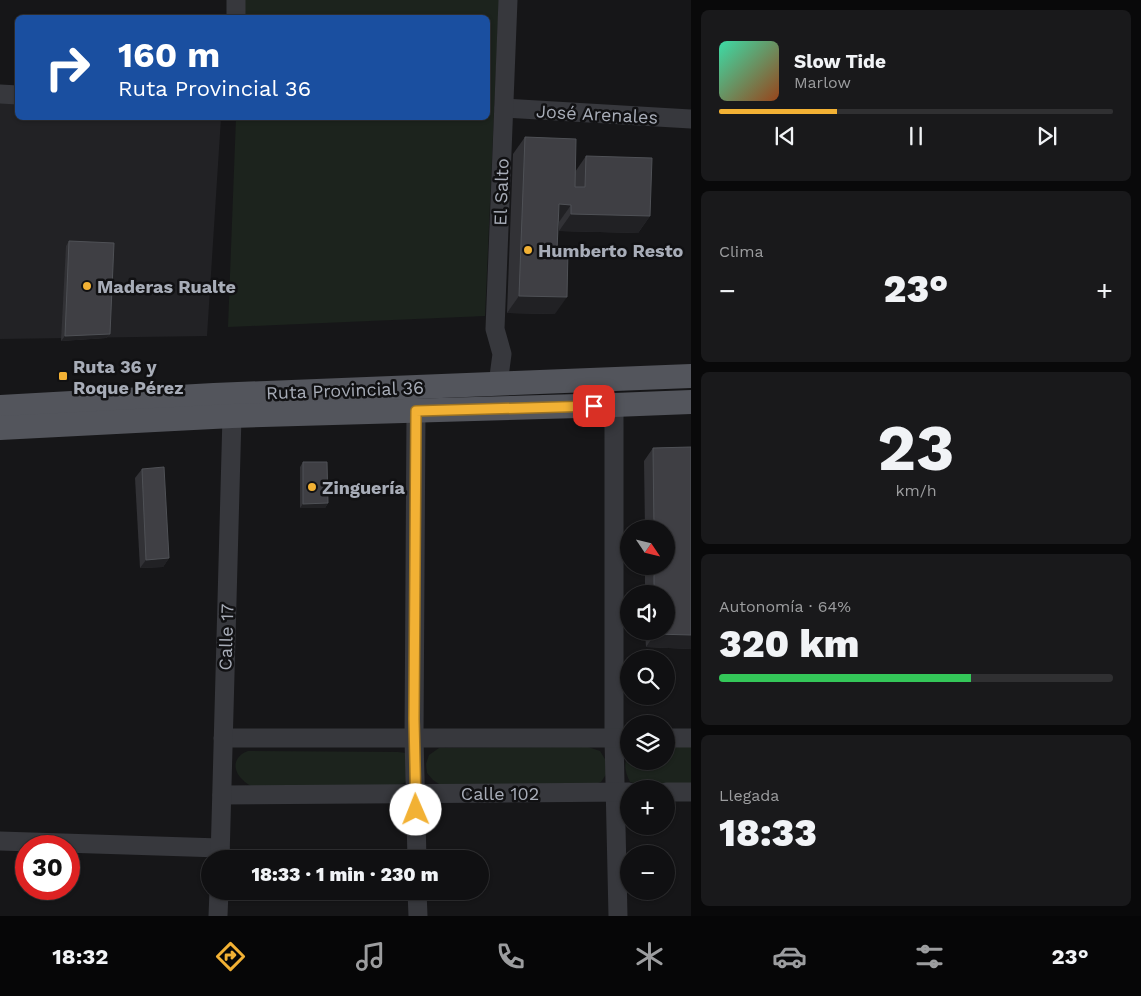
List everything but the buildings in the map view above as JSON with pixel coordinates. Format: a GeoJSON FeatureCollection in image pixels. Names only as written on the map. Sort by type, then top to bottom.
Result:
{"type":"FeatureCollection","features":[{"type":"Feature","properties":{"kind":"main road","name":"Ruta Provincial 36"},"geometry":{"type":"LineString","coordinates":[[0,407],[214,395],[691,376]]}},
{"type":"Feature","properties":{"kind":"main road","name":"Ruta Provincial 36"},"geometry":{"type":"LineString","coordinates":[[0,428],[232,416],[691,402]]}},
{"type":"Feature","properties":{"kind":"street"},"geometry":{"type":"LineString","coordinates":[[236,0],[236,15]]}},
{"type":"Feature","properties":{"kind":"street","name":"El Salto"},"geometry":{"type":"LineString","coordinates":[[498,384],[502,354],[496,329],[508,0]]}},
{"type":"Feature","properties":{"kind":"street"},"geometry":{"type":"LineString","coordinates":[[0,94],[15,95]]}},
{"type":"Feature","properties":{"kind":"street","name":"José Arenales"},"geometry":{"type":"LineString","coordinates":[[504,108],[691,119]]}},
{"type":"Feature","properties":{"kind":"street"},"geometry":{"type":"LineString","coordinates":[[614,405],[621,715]]}},
{"type":"Feature","properties":{"kind":"street"},"geometry":{"type":"LineString","coordinates":[[416,411],[414,738],[416,850]]}},
{"type":"Feature","properties":{"kind":"street","name":"Calle 17"},"geometry":{"type":"LineString","coordinates":[[220,850],[232,416]]}},
{"type":"Feature","properties":{"kind":"street"},"geometry":{"type":"LineString","coordinates":[[223,738],[620,738]]}},
{"type":"Feature","properties":{"kind":"street"},"geometry":{"type":"LineString","coordinates":[[675,738],[691,738]]}},
{"type":"Feature","properties":{"kind":"street","name":"Calle 102"},"geometry":{"type":"LineString","coordinates":[[222,795],[620,792]]}},
{"type":"Feature","properties":{"kind":"street"},"geometry":{"type":"LineString","coordinates":[[675,792],[691,792]]}},
{"type":"Feature","properties":{"kind":"street"},"geometry":{"type":"LineString","coordinates":[[618,916],[621,835]]}},
{"type":"Feature","properties":{"kind":"street"},"geometry":{"type":"LineString","coordinates":[[0,841],[201,852]]}},
{"type":"Feature","properties":{"kind":"street"},"geometry":{"type":"LineString","coordinates":[[218,916],[219,900]]}},
{"type":"Feature","properties":{"kind":"street"},"geometry":{"type":"LineString","coordinates":[[417,900],[418,916]]}},
{"type":"Feature","properties":{"kind":"shaded area"},"geometry":{"type":"Polygon","coordinates":[[[241,0],[499,0],[485,316],[228,327],[236,120],[490,120],[490,15],[241,15],[241,0]]]}},
{"type":"Feature","properties":{"kind":"shaded area"},"geometry":{"type":"Polygon","coordinates":[[[0,102],[15,102],[15,120],[221,120],[207,336],[0,339],[0,102]]]}},
{"type":"Feature","properties":{"kind":"shaded area"},"geometry":{"type":"Polygon","coordinates":[[[675,745],[691,745],[691,784],[675,784],[675,780],[629,780],[626,770],[675,770],[675,745]]]}},
{"type":"Feature","properties":{"kind":"shaded area"},"geometry":{"type":"Polygon","coordinates":[[[588,747],[600,751],[608,764],[607,773],[601,782],[589,786],[442,786],[427,773],[426,764],[429,755],[439,748],[588,747]]]}},
{"type":"Feature","properties":{"kind":"shaded area"},"geometry":{"type":"Polygon","coordinates":[[[248,751],[406,753],[409,778],[404,783],[392,787],[253,787],[239,776],[236,767],[237,759],[248,751]]]}},
{"type":"Feature","properties":{"kind":"place","name":"Humberto Resto"},"geometry":{"type":"Point","coordinates":[528,250]}},
{"type":"Feature","properties":{"kind":"place","name":"Maderas Rualte"},"geometry":{"type":"Point","coordinates":[87,286]}},
{"type":"Feature","properties":{"kind":"place","name":"Ruta 36 y Roque Pérez"},"geometry":{"type":"Point","coordinates":[63,376]}},
{"type":"Feature","properties":{"kind":"place","name":"Zinguería"},"geometry":{"type":"Point","coordinates":[312,487]}},
{"type":"Feature","properties":{"kind":"route"},"geometry":{"type":"LineString","coordinates":[[416,810],[414,719],[416,411],[594,406]]}}]}
